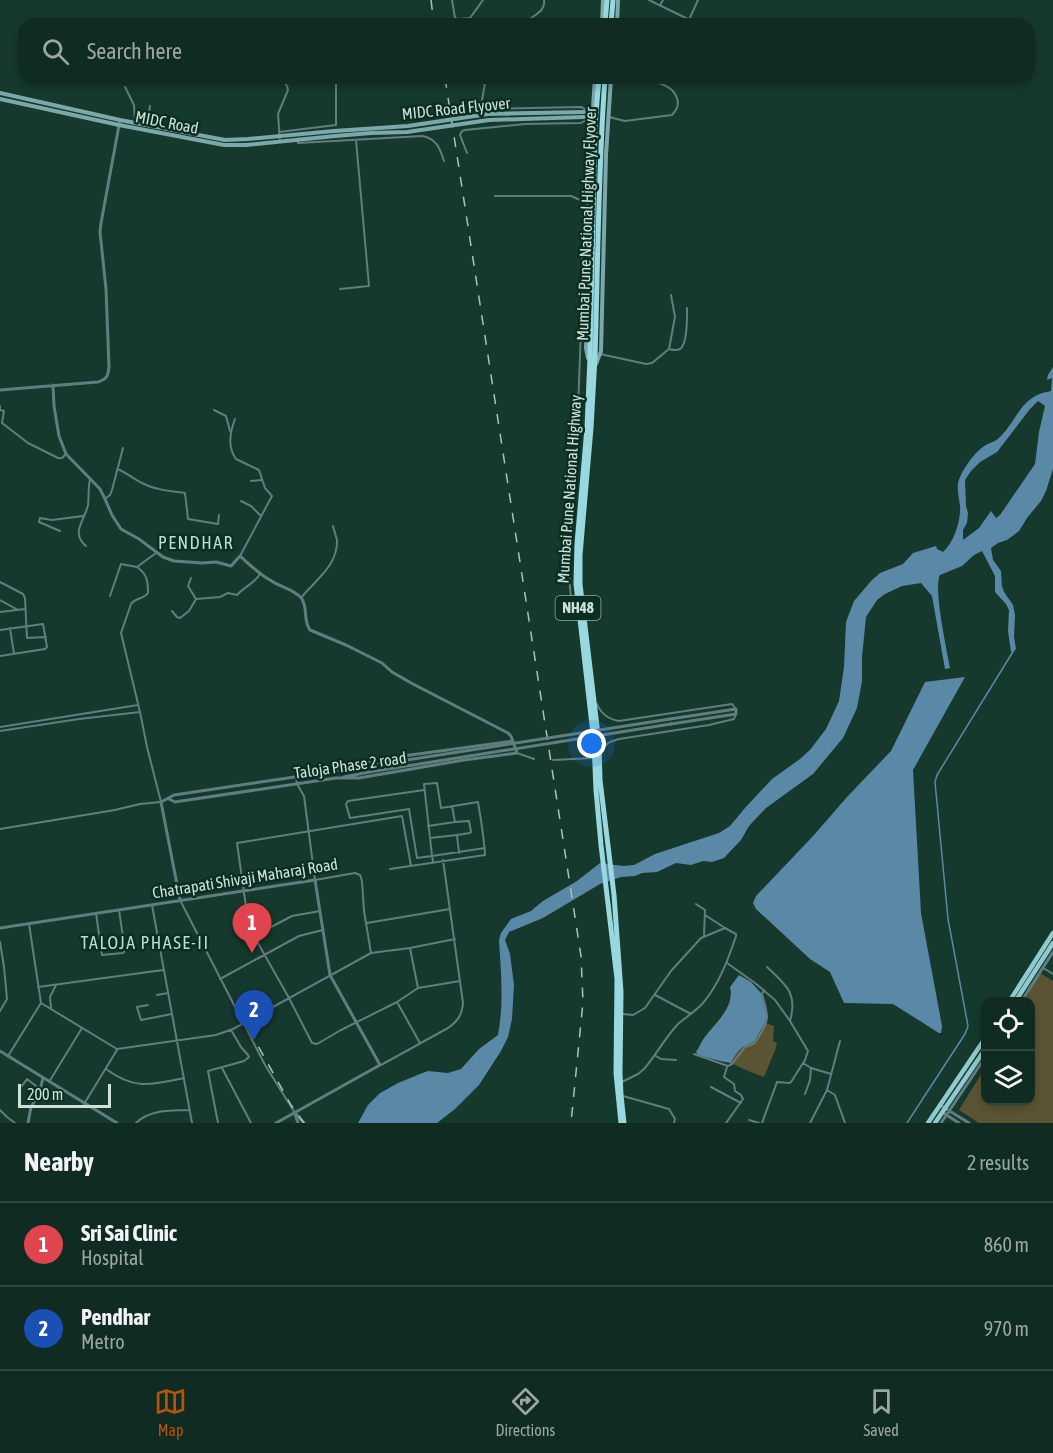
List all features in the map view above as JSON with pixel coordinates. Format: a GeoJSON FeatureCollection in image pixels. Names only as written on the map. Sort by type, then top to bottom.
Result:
{"type":"FeatureCollection","features":[{"type":"Feature","properties":{"kind":"highway"},"geometry":{"type":"LineString","coordinates":[[604,18],[605,0]]}},
{"type":"Feature","properties":{"kind":"highway"},"geometry":{"type":"LineString","coordinates":[[612,18],[617,0]]}},
{"type":"Feature","properties":{"kind":"highway","name":"Mumbai Pune National Highway Flyover"},"geometry":{"type":"LineString","coordinates":[[595,356],[597,84]]}},
{"type":"Feature","properties":{"kind":"highway","name":"Mumbai Pune National Highway Flyover"},"geometry":{"type":"LineString","coordinates":[[592,371],[595,356],[598,282],[599,160],[608,84]]}},
{"type":"Feature","properties":{"kind":"highway","name":"Mumbai Pune National Highway"},"geometry":{"type":"LineString","coordinates":[[592,371],[576,555],[576,584],[597,758],[606,895],[616,967],[619,1014]]}},
{"type":"Feature","properties":{"kind":"highway","name":"Mumbai Pune National Highway"},"geometry":{"type":"LineString","coordinates":[[592,371],[591,428],[580,555],[581,599],[599,750],[597,758]]}},
{"type":"Feature","properties":{"kind":"highway","name":"Mumbai Pune National Highway"},"geometry":{"type":"LineString","coordinates":[[604,844],[614,894],[621,992],[619,1014]]}},
{"type":"Feature","properties":{"kind":"highway","name":"NH48"},"geometry":{"type":"LineString","coordinates":[[619,1014],[619,1084],[622,1123]]}},
{"type":"Feature","properties":{"kind":"highway","name":"NH48"},"geometry":{"type":"LineString","coordinates":[[619,1084],[622,1123]]}},
{"type":"Feature","properties":{"kind":"main road"},"geometry":{"type":"LineString","coordinates":[[616,18],[617,0]]}},
{"type":"Feature","properties":{"kind":"main road"},"geometry":{"type":"LineString","coordinates":[[592,371],[586,348],[592,115],[596,84]]}},
{"type":"Feature","properties":{"kind":"main road"},"geometry":{"type":"LineString","coordinates":[[595,356],[609,84]]}},
{"type":"Feature","properties":{"kind":"main road","name":"MIDC Road"},"geometry":{"type":"LineString","coordinates":[[0,93],[119,123],[135,122],[225,140],[333,134]]}},
{"type":"Feature","properties":{"kind":"main road","name":"MIDC Road"},"geometry":{"type":"LineString","coordinates":[[0,99],[224,145],[279,137],[297,140],[333,134]]}},
{"type":"Feature","properties":{"kind":"main road","name":"MIDC Road Flyover"},"geometry":{"type":"LineString","coordinates":[[333,134],[488,114],[605,115],[608,117]]}},
{"type":"Feature","properties":{"kind":"main road"},"geometry":{"type":"LineString","coordinates":[[1012,997],[1053,933]]}},
{"type":"Feature","properties":{"kind":"main road"},"geometry":{"type":"LineString","coordinates":[[1018,997],[1053,943]]}},
{"type":"Feature","properties":{"kind":"main road"},"geometry":{"type":"LineString","coordinates":[[935,1123],[981,1045]]}},
{"type":"Feature","properties":{"kind":"main road"},"geometry":{"type":"LineString","coordinates":[[928,1123],[943,1110],[984,1051]]}},
{"type":"Feature","properties":{"kind":"street"},"geometry":{"type":"LineString","coordinates":[[452,0],[455,18]]}},
{"type":"Feature","properties":{"kind":"street"},"geometry":{"type":"LineString","coordinates":[[470,18],[483,0]]}},
{"type":"Feature","properties":{"kind":"street"},"geometry":{"type":"LineString","coordinates":[[530,18],[543,9],[544,0]]}},
{"type":"Feature","properties":{"kind":"street"},"geometry":{"type":"LineString","coordinates":[[649,0],[686,18]]}},
{"type":"Feature","properties":{"kind":"street"},"geometry":{"type":"LineString","coordinates":[[660,5],[663,0]]}},
{"type":"Feature","properties":{"kind":"street"},"geometry":{"type":"LineString","coordinates":[[691,18],[698,0]]}},
{"type":"Feature","properties":{"kind":"street"},"geometry":{"type":"LineString","coordinates":[[286,84],[288,90],[278,114],[279,137],[336,125],[336,84]]}},
{"type":"Feature","properties":{"kind":"street"},"geometry":{"type":"LineString","coordinates":[[467,153],[460,135],[465,130],[525,124],[580,123],[592,115],[581,107],[484,109],[481,106],[485,84]]}},
{"type":"Feature","properties":{"kind":"street"},"geometry":{"type":"LineString","coordinates":[[608,117],[625,121],[672,115],[678,101],[674,90],[662,84]]}},
{"type":"Feature","properties":{"kind":"street"},"geometry":{"type":"LineString","coordinates":[[125,87],[134,105],[135,122]]}},
{"type":"Feature","properties":{"kind":"street"},"geometry":{"type":"LineString","coordinates":[[147,125],[150,106]]}},
{"type":"Feature","properties":{"kind":"street"},"geometry":{"type":"LineString","coordinates":[[0,390],[98,382],[105,380],[108,375],[110,367],[106,289],[100,232],[119,123]]}},
{"type":"Feature","properties":{"kind":"street"},"geometry":{"type":"LineString","coordinates":[[297,140],[298,143],[428,137],[437,144],[444,161]]}},
{"type":"Feature","properties":{"kind":"street"},"geometry":{"type":"LineString","coordinates":[[339,289],[369,286],[356,140]]}},
{"type":"Feature","properties":{"kind":"street"},"geometry":{"type":"LineString","coordinates":[[495,196],[571,196],[589,204]]}},
{"type":"Feature","properties":{"kind":"street"},"geometry":{"type":"LineString","coordinates":[[579,615],[572,611],[568,563],[578,409],[583,207],[589,204]]}},
{"type":"Feature","properties":{"kind":"street"},"geometry":{"type":"LineString","coordinates":[[669,350],[675,317],[671,296]]}},
{"type":"Feature","properties":{"kind":"street"},"geometry":{"type":"LineString","coordinates":[[595,356],[652,363],[669,350],[676,350],[683,346],[687,308]]}},
{"type":"Feature","properties":{"kind":"street"},"geometry":{"type":"LineString","coordinates":[[53,385],[58,436],[66,454],[100,489],[121,529],[139,539],[156,553],[174,561],[216,562],[231,566],[240,556],[272,496],[265,488],[259,470],[233,456],[228,418],[214,410]]}},
{"type":"Feature","properties":{"kind":"street"},"geometry":{"type":"LineString","coordinates":[[0,406],[0,410],[4,411],[2,423],[16,434],[58,458],[66,454]]}},
{"type":"Feature","properties":{"kind":"street"},"geometry":{"type":"LineString","coordinates":[[230,431],[235,419]]}},
{"type":"Feature","properties":{"kind":"street"},"geometry":{"type":"LineString","coordinates":[[105,499],[112,490],[123,448]]}},
{"type":"Feature","properties":{"kind":"street"},"geometry":{"type":"LineString","coordinates":[[117,469],[142,483],[162,490],[185,493],[188,519],[218,524],[219,515]]}},
{"type":"Feature","properties":{"kind":"street"},"geometry":{"type":"LineString","coordinates":[[86,546],[79,538],[83,516],[88,505],[90,480]]}},
{"type":"Feature","properties":{"kind":"street"},"geometry":{"type":"LineString","coordinates":[[251,481],[262,480]]}},
{"type":"Feature","properties":{"kind":"street"},"geometry":{"type":"LineString","coordinates":[[241,501],[251,506],[261,516]]}},
{"type":"Feature","properties":{"kind":"street"},"geometry":{"type":"LineString","coordinates":[[60,531],[42,524],[39,522],[40,518],[52,520],[83,516]]}},
{"type":"Feature","properties":{"kind":"street"},"geometry":{"type":"LineString","coordinates":[[301,598],[330,565],[337,540],[333,526]]}},
{"type":"Feature","properties":{"kind":"street"},"geometry":{"type":"LineString","coordinates":[[137,567],[156,553]]}},
{"type":"Feature","properties":{"kind":"street"},"geometry":{"type":"LineString","coordinates":[[240,556],[271,582],[296,593],[301,598],[306,614],[306,625],[310,630],[361,652],[392,672],[508,733],[517,753]]}},
{"type":"Feature","properties":{"kind":"street"},"geometry":{"type":"LineString","coordinates":[[110,596],[121,564],[137,567],[147,577],[148,593],[131,604],[121,633],[161,802],[180,900],[265,1065],[295,1113],[304,1123]]}},
{"type":"Feature","properties":{"kind":"street"},"geometry":{"type":"LineString","coordinates":[[196,599],[220,597],[228,593],[237,595],[252,584],[260,574]]}},
{"type":"Feature","properties":{"kind":"street"},"geometry":{"type":"LineString","coordinates":[[191,578],[188,586],[196,599]]}},
{"type":"Feature","properties":{"kind":"street"},"geometry":{"type":"LineString","coordinates":[[0,582],[25,598],[27,638],[46,637]]}},
{"type":"Feature","properties":{"kind":"street"},"geometry":{"type":"LineString","coordinates":[[172,611],[180,618],[189,611],[196,599]]}},
{"type":"Feature","properties":{"kind":"street"},"geometry":{"type":"LineString","coordinates":[[0,600],[18,610]]}},
{"type":"Feature","properties":{"kind":"street"},"geometry":{"type":"LineString","coordinates":[[0,612],[25,609]]}},
{"type":"Feature","properties":{"kind":"street"},"geometry":{"type":"LineString","coordinates":[[0,630],[43,624],[47,647],[0,656]]}},
{"type":"Feature","properties":{"kind":"street"},"geometry":{"type":"LineString","coordinates":[[10,628],[14,654]]}},
{"type":"Feature","properties":{"kind":"street"},"geometry":{"type":"LineString","coordinates":[[593,695],[599,710],[606,716],[619,721],[732,704],[736,712],[734,719],[619,739],[599,750]]}},
{"type":"Feature","properties":{"kind":"street"},"geometry":{"type":"LineString","coordinates":[[0,727],[138,705]]}},
{"type":"Feature","properties":{"kind":"street"},"geometry":{"type":"LineString","coordinates":[[0,732],[140,712]]}},
{"type":"Feature","properties":{"kind":"street"},"geometry":{"type":"LineString","coordinates":[[335,771],[670,719],[736,712]]}},
{"type":"Feature","properties":{"kind":"street"},"geometry":{"type":"LineString","coordinates":[[336,778],[736,712]]}},
{"type":"Feature","properties":{"kind":"street","name":"Taloja Phase 2 road"},"geometry":{"type":"LineString","coordinates":[[161,802],[174,795],[335,771],[386,757],[513,741]]}},
{"type":"Feature","properties":{"kind":"street","name":"Taloja Phase 2 road"},"geometry":{"type":"LineString","coordinates":[[169,799],[175,802],[336,778],[359,778],[517,753],[534,759]]}},
{"type":"Feature","properties":{"kind":"street"},"geometry":{"type":"LineString","coordinates":[[553,760],[597,758]]}},
{"type":"Feature","properties":{"kind":"street"},"geometry":{"type":"LineString","coordinates":[[296,777],[304,796],[330,975],[380,1065]]}},
{"type":"Feature","properties":{"kind":"street"},"geometry":{"type":"LineString","coordinates":[[390,869],[485,855],[478,802],[441,808],[437,783],[424,784],[433,862]]}},
{"type":"Feature","properties":{"kind":"street"},"geometry":{"type":"LineString","coordinates":[[424,790],[347,802],[350,818],[409,809],[417,858],[485,848]]}},
{"type":"Feature","properties":{"kind":"street"},"geometry":{"type":"LineString","coordinates":[[0,829],[161,802]]}},
{"type":"Feature","properties":{"kind":"street"},"geometry":{"type":"LineString","coordinates":[[452,806],[455,822]]}},
{"type":"Feature","properties":{"kind":"street"},"geometry":{"type":"LineString","coordinates":[[387,812],[388,818]]}},
{"type":"Feature","properties":{"kind":"street"},"geometry":{"type":"LineString","coordinates":[[411,866],[402,816],[237,843],[248,921],[312,1043],[317,1044],[397,1002],[418,988],[460,981]]}},
{"type":"Feature","properties":{"kind":"street"},"geometry":{"type":"LineString","coordinates":[[361,817],[362,822]]}},
{"type":"Feature","properties":{"kind":"street"},"geometry":{"type":"LineString","coordinates":[[428,826],[469,821],[471,832],[430,838]]}},
{"type":"Feature","properties":{"kind":"street"},"geometry":{"type":"LineString","coordinates":[[457,835],[459,853]]}},
{"type":"Feature","properties":{"kind":"street"},"geometry":{"type":"LineString","coordinates":[[276,1123],[456,1023],[462,1013],[463,1003],[443,860]]}},
{"type":"Feature","properties":{"kind":"street","name":"Chatrapati Shivaji Maharaj Road"},"geometry":{"type":"LineString","coordinates":[[0,928],[355,873],[360,875],[362,881],[366,923]]}},
{"type":"Feature","properties":{"kind":"street"},"geometry":{"type":"LineString","coordinates":[[696,904],[705,910],[704,936]]}},
{"type":"Feature","properties":{"kind":"street"},"geometry":{"type":"LineString","coordinates":[[152,905],[192,1123]]}},
{"type":"Feature","properties":{"kind":"street"},"geometry":{"type":"LineString","coordinates":[[371,953],[366,923],[450,909]]}},
{"type":"Feature","properties":{"kind":"street"},"geometry":{"type":"LineString","coordinates":[[96,914],[102,954],[123,953],[125,951],[119,910]]}},
{"type":"Feature","properties":{"kind":"street"},"geometry":{"type":"LineString","coordinates":[[254,936],[292,916],[320,911]]}},
{"type":"Feature","properties":{"kind":"street"},"geometry":{"type":"LineString","coordinates":[[619,1084],[644,1070],[678,1025],[702,1004],[727,963],[736,935],[705,915]]}},
{"type":"Feature","properties":{"kind":"street"},"geometry":{"type":"LineString","coordinates":[[8,1056],[41,1003],[29,924]]}},
{"type":"Feature","properties":{"kind":"street"},"geometry":{"type":"LineString","coordinates":[[619,1014],[639,1013],[655,995],[671,971],[704,936],[717,933],[724,928]]}},
{"type":"Feature","properties":{"kind":"street"},"geometry":{"type":"LineString","coordinates":[[220,979],[299,936],[323,930]]}},
{"type":"Feature","properties":{"kind":"street"},"geometry":{"type":"LineString","coordinates":[[41,1003],[117,1049],[216,1035],[231,1030],[371,953],[455,939]]}},
{"type":"Feature","properties":{"kind":"street"},"geometry":{"type":"LineString","coordinates":[[0,942],[7,999],[0,1011]]}},
{"type":"Feature","properties":{"kind":"street"},"geometry":{"type":"LineString","coordinates":[[410,948],[418,988]]}},
{"type":"Feature","properties":{"kind":"street"},"geometry":{"type":"LineString","coordinates":[[1024,997],[1053,952]]}},
{"type":"Feature","properties":{"kind":"street"},"geometry":{"type":"LineString","coordinates":[[727,963],[775,1000],[808,1051],[791,1082],[777,1082],[761,1123],[749,1120]]}},
{"type":"Feature","properties":{"kind":"street"},"geometry":{"type":"LineString","coordinates":[[767,967],[791,993],[793,1009],[789,1020]]}},
{"type":"Feature","properties":{"kind":"street"},"geometry":{"type":"LineString","coordinates":[[1043,968],[1053,974]]}},
{"type":"Feature","properties":{"kind":"street"},"geometry":{"type":"LineString","coordinates":[[38,987],[164,970]]}},
{"type":"Feature","properties":{"kind":"street"},"geometry":{"type":"LineString","coordinates":[[51,1009],[51,997],[56,985]]}},
{"type":"Feature","properties":{"kind":"street"},"geometry":{"type":"LineString","coordinates":[[726,1123],[743,1099],[735,1091],[734,1084],[724,1077],[728,1066],[745,1047],[755,1043],[766,1023],[768,1014],[762,994],[764,990]]}},
{"type":"Feature","properties":{"kind":"street"},"geometry":{"type":"LineString","coordinates":[[157,995],[168,993]]}},
{"type":"Feature","properties":{"kind":"street"},"geometry":{"type":"LineString","coordinates":[[655,995],[691,1014]]}},
{"type":"Feature","properties":{"kind":"street"},"geometry":{"type":"LineString","coordinates":[[397,1002],[420,1043]]}},
{"type":"Feature","properties":{"kind":"street"},"geometry":{"type":"LineString","coordinates":[[148,1005],[137,1007],[141,1020],[172,1014]]}},
{"type":"Feature","properties":{"kind":"street"},"geometry":{"type":"LineString","coordinates":[[49,1082],[82,1028]]}},
{"type":"Feature","properties":{"kind":"street"},"geometry":{"type":"LineString","coordinates":[[218,1123],[208,1071],[244,1061],[249,1057],[240,1047],[231,1030]]}},
{"type":"Feature","properties":{"kind":"street"},"geometry":{"type":"LineString","coordinates":[[810,1123],[827,1090],[840,1041]]}},
{"type":"Feature","properties":{"kind":"street"},"geometry":{"type":"LineString","coordinates":[[84,1104],[117,1049]]}},
{"type":"Feature","properties":{"kind":"street"},"geometry":{"type":"LineString","coordinates":[[0,1052],[117,1123]]}},
{"type":"Feature","properties":{"kind":"street"},"geometry":{"type":"LineString","coordinates":[[694,1054],[728,1066]]}},
{"type":"Feature","properties":{"kind":"street"},"geometry":{"type":"LineString","coordinates":[[656,1056],[661,1059],[676,1060]]}},
{"type":"Feature","properties":{"kind":"street"},"geometry":{"type":"LineString","coordinates":[[941,1123],[943,1110],[981,1062]]}},
{"type":"Feature","properties":{"kind":"street"},"geometry":{"type":"LineString","coordinates":[[803,1063],[831,1074]]}},
{"type":"Feature","properties":{"kind":"street"},"geometry":{"type":"LineString","coordinates":[[222,1068],[251,1123]]}},
{"type":"Feature","properties":{"kind":"street"},"geometry":{"type":"LineString","coordinates":[[805,1094],[811,1068]]}},
{"type":"Feature","properties":{"kind":"street"},"geometry":{"type":"LineString","coordinates":[[106,1069],[135,1084],[184,1078]]}},
{"type":"Feature","properties":{"kind":"street"},"geometry":{"type":"LineString","coordinates":[[28,1123],[31,1107],[39,1094],[43,1078]]}},
{"type":"Feature","properties":{"kind":"street"},"geometry":{"type":"LineString","coordinates":[[22,1086],[27,1079],[40,1089]]}},
{"type":"Feature","properties":{"kind":"street"},"geometry":{"type":"LineString","coordinates":[[711,1087],[741,1103]]}},
{"type":"Feature","properties":{"kind":"street"},"geometry":{"type":"LineString","coordinates":[[827,1090],[836,1095],[845,1123]]}},
{"type":"Feature","properties":{"kind":"street"},"geometry":{"type":"LineString","coordinates":[[621,1095],[669,1109],[675,1123]]}},
{"type":"Feature","properties":{"kind":"street"},"geometry":{"type":"LineString","coordinates":[[0,1110],[15,1123]]}},
{"type":"Feature","properties":{"kind":"street"},"geometry":{"type":"LineString","coordinates":[[136,1123],[146,1115],[189,1110]]}},
{"type":"Feature","properties":{"kind":"street"},"geometry":{"type":"LineString","coordinates":[[943,1110],[959,1123]]}},
{"type":"Feature","properties":{"kind":"street"},"geometry":{"type":"LineString","coordinates":[[943,1110],[969,1123]]}},
{"type":"Feature","properties":{"kind":"street"},"geometry":{"type":"LineString","coordinates":[[295,1113],[297,1123]]}},
{"type":"Feature","properties":{"kind":"shaded area"},"geometry":{"type":"Polygon","coordinates":[[[1040,973],[1053,981],[1053,1123],[979,1123],[959,1110],[981,1074],[981,1105],[1035,1105],[1035,997],[1026,997],[1040,973]]]}},
{"type":"Feature","properties":{"kind":"shaded area"},"geometry":{"type":"Polygon","coordinates":[[[765,1023],[774,1026],[773,1041],[777,1043],[764,1077],[731,1063],[740,1050],[754,1042],[765,1023]]]}},
{"type":"Feature","properties":{"kind":"water"},"geometry":{"type":"Polygon","coordinates":[[[1053,367],[1053,469],[1046,491],[1019,531],[991,548],[993,560],[1001,571],[1004,592],[1013,605],[1016,649],[1011,652],[1008,631],[1009,610],[995,592],[995,576],[982,551],[962,566],[940,575],[938,582],[939,605],[950,668],[945,669],[932,596],[921,583],[902,586],[885,594],[877,600],[866,617],[862,681],[857,708],[843,738],[813,774],[766,808],[724,858],[691,865],[676,863],[657,872],[621,877],[600,884],[543,918],[509,932],[505,940],[510,954],[514,985],[512,1019],[508,1037],[501,1051],[479,1085],[437,1123],[358,1123],[368,1105],[380,1093],[428,1071],[448,1073],[461,1069],[479,1049],[498,1035],[501,1000],[499,940],[511,919],[531,911],[600,863],[634,865],[655,854],[719,833],[730,826],[772,779],[810,750],[826,729],[839,701],[844,667],[846,622],[854,601],[880,573],[903,564],[913,553],[936,546],[943,552],[947,548],[958,525],[960,506],[958,483],[965,467],[982,448],[1001,436],[1027,402],[1033,397],[1051,391],[1052,378],[1047,380],[1053,367]],[[1038,401],[997,452],[980,462],[965,480],[968,513],[967,523],[963,530],[963,540],[979,528],[991,511],[996,518],[1000,515],[1035,464],[1045,406],[1038,401]]]}},
{"type":"Feature","properties":{"kind":"water"},"geometry":{"type":"Polygon","coordinates":[[[965,677],[913,770],[921,913],[942,1026],[941,1033],[939,1033],[893,1004],[844,1003],[830,972],[810,959],[756,909],[753,903],[756,896],[891,751],[925,682],[965,677]]]}},
{"type":"Feature","properties":{"kind":"water"},"geometry":{"type":"Polygon","coordinates":[[[739,975],[751,982],[761,993],[767,1015],[765,1023],[754,1042],[740,1050],[731,1063],[698,1055],[696,1052],[704,1038],[727,1008],[731,995],[730,987],[739,975]]]}},
{"type":"Feature","properties":{"kind":"waterway"},"geometry":{"type":"LineString","coordinates":[[907,1123],[968,1026],[948,919],[935,782],[937,775],[1014,650]]}},
{"type":"Feature","properties":{"kind":"railway"},"geometry":{"type":"LineString","coordinates":[[431,0],[433,18]]}},
{"type":"Feature","properties":{"kind":"railway"},"geometry":{"type":"LineString","coordinates":[[446,84],[581,956],[583,1002],[571,1123]]}},
{"type":"Feature","properties":{"kind":"railway"},"geometry":{"type":"LineString","coordinates":[[239,1012],[291,1105],[304,1123]]}},
{"type":"Feature","properties":{"kind":"place","name":"Sri Sai Clinic"},"geometry":{"type":"Point","coordinates":[252,953]}},
{"type":"Feature","properties":{"kind":"place","name":"Pendhar"},"geometry":{"type":"Point","coordinates":[254,1040]}},
{"type":"Feature","properties":{"kind":"district","name":"PENDHAR"},"geometry":{"type":"Point","coordinates":[196,543]}},
{"type":"Feature","properties":{"kind":"district","name":"TALOJA PHASE-II"},"geometry":{"type":"Point","coordinates":[145,943]}}]}
